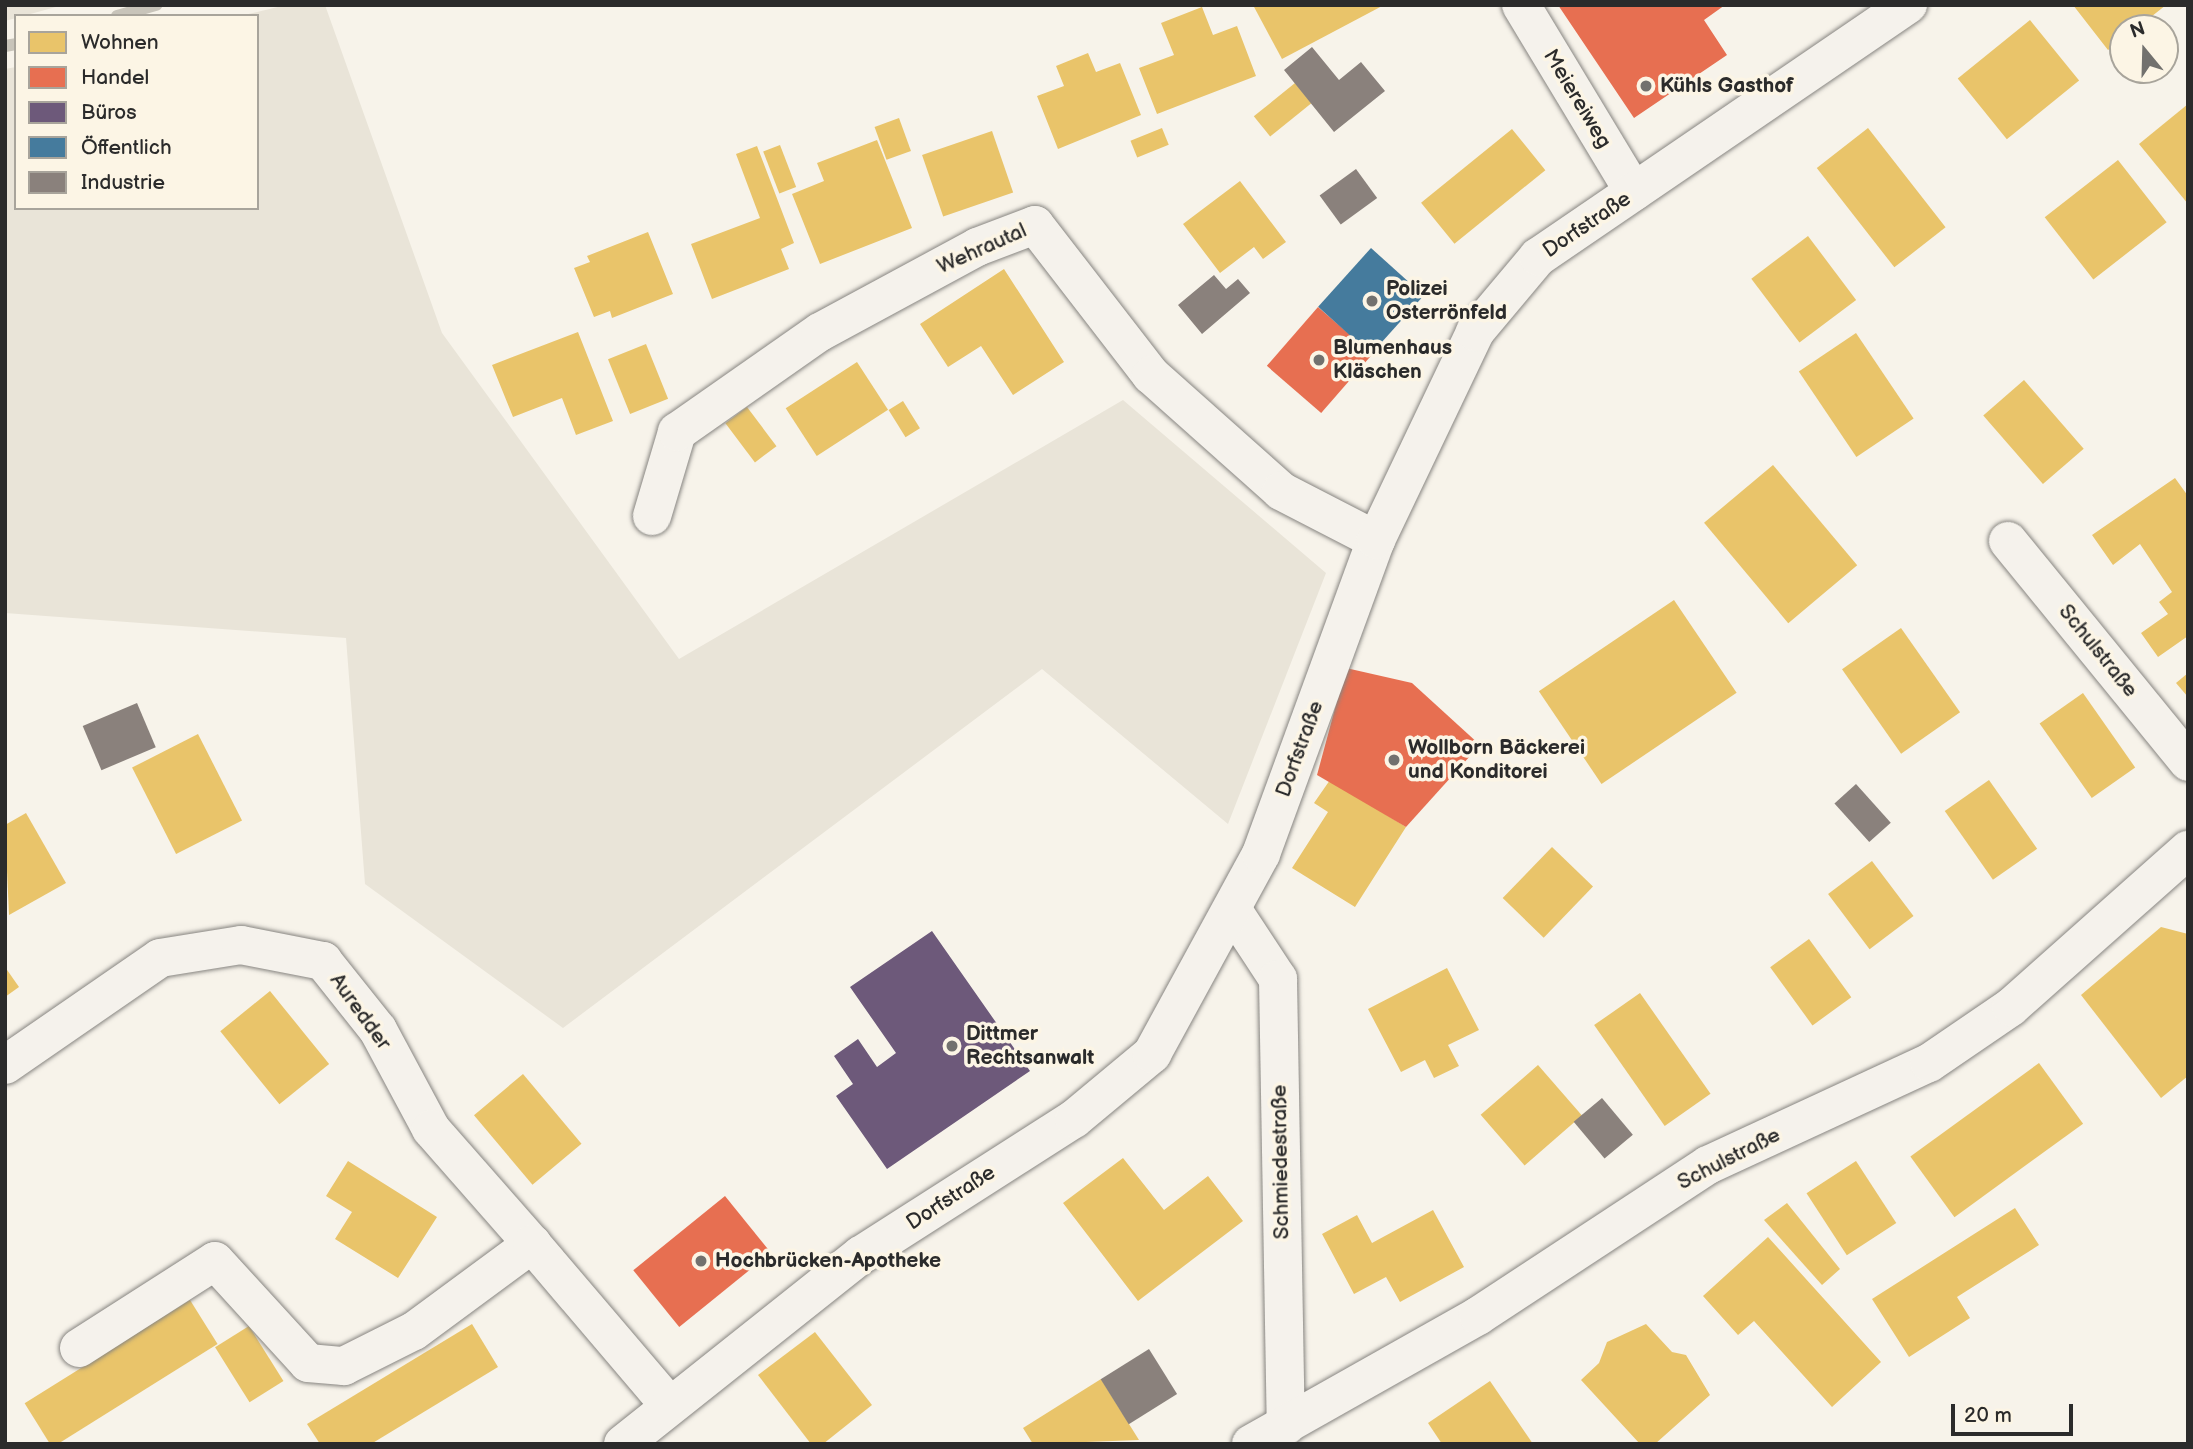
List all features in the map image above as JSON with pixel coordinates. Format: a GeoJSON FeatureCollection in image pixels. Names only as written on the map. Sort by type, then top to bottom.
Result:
{"type":"FeatureCollection","features":[{"type":"Feature","properties":{"kind":"street","name":"Meiereiweg"},"geometry":{"type":"LineString","coordinates":[[1521,5],[1634,192]]}},
{"type":"Feature","properties":{"kind":"street","name":"Dorfstraße"},"geometry":{"type":"LineString","coordinates":[[624,1444],[669,1405],[861,1255],[1074,1119],[1152,1054],[1234,912],[1262,854],[1376,540],[1475,331],[1538,257],[1908,5]]}},
{"type":"Feature","properties":{"kind":"street","name":"Wehrautal"},"geometry":{"type":"LineString","coordinates":[[652,516],[677,432],[820,332],[977,247],[1035,225],[1151,374],[1281,491],[1376,540]]}},
{"type":"Feature","properties":{"kind":"street","name":"Schulstraße"},"geometry":{"type":"LineString","coordinates":[[2008,541],[2188,762]]}},
{"type":"Feature","properties":{"kind":"street","name":"Schulstraße"},"geometry":{"type":"LineString","coordinates":[[1251,1444],[1478,1316],[1708,1165],[1929,1063],[2011,1007],[2188,850]]}},
{"type":"Feature","properties":{"kind":"street","name":"Schmiedestraße"},"geometry":{"type":"LineString","coordinates":[[1234,912],[1278,979],[1286,1426]]}},
{"type":"Feature","properties":{"kind":"street","name":"Auredder"},"geometry":{"type":"LineString","coordinates":[[5,1065],[160,958],[241,945],[323,961],[378,1030],[431,1129],[669,1405]]}},
{"type":"Feature","properties":{"kind":"street"},"geometry":{"type":"LineString","coordinates":[[79,1348],[215,1261],[309,1363],[344,1366],[414,1331],[532,1244]]}},
{"type":"Feature","properties":{"kind":"shaded area"},"geometry":{"type":"Polygon","coordinates":[[[5,5],[63,5],[30,14],[14,14],[14,19],[5,21],[5,5]]]}},
{"type":"Feature","properties":{"kind":"shaded area"},"geometry":{"type":"Polygon","coordinates":[[[286,5],[325,5],[442,333],[679,659],[1123,400],[1326,573],[1228,824],[1042,669],[563,1028],[365,884],[346,638],[5,613],[5,69],[14,67],[14,210],[259,210],[259,14],[248,14],[286,5]]]}},
{"type":"Feature","properties":{"kind":"building: Wohnen"},"geometry":{"type":"Polygon","coordinates":[[[1253,5],[1384,5],[1282,59],[1253,5]]]}},
{"type":"Feature","properties":{"kind":"building: Wohnen"},"geometry":{"type":"Polygon","coordinates":[[[2073,5],[2166,5],[2155,14],[2109,14],[2108,50],[2073,5]]]}},
{"type":"Feature","properties":{"kind":"building: Wohnen"},"geometry":{"type":"Polygon","coordinates":[[[1202,7],[1213,35],[1237,26],[1256,76],[1157,114],[1139,68],[1174,55],[1161,23],[1202,7]]]}},
{"type":"Feature","properties":{"kind":"building: Wohnen"},"geometry":{"type":"Polygon","coordinates":[[[2030,20],[2079,81],[2007,139],[1958,79],[2030,20]]]}},
{"type":"Feature","properties":{"kind":"building: Wohnen"},"geometry":{"type":"Polygon","coordinates":[[[1088,53],[1096,72],[1120,63],[1141,115],[1058,149],[1037,96],[1064,86],[1056,66],[1088,53]]]}},
{"type":"Feature","properties":{"kind":"building: Wohnen"},"geometry":{"type":"Polygon","coordinates":[[[1295,83],[1311,103],[1270,137],[1254,116],[1295,83]]]}},
{"type":"Feature","properties":{"kind":"building: Wohnen"},"geometry":{"type":"Polygon","coordinates":[[[2188,104],[2188,204],[2139,144],[2188,104]]]}},
{"type":"Feature","properties":{"kind":"building: Wohnen"},"geometry":{"type":"Polygon","coordinates":[[[899,118],[911,151],[887,160],[875,127],[899,118]]]}},
{"type":"Feature","properties":{"kind":"building: Wohnen"},"geometry":{"type":"Polygon","coordinates":[[[1162,128],[1169,145],[1137,157],[1130,141],[1162,128]]]}},
{"type":"Feature","properties":{"kind":"building: Wohnen"},"geometry":{"type":"Polygon","coordinates":[[[1868,128],[1946,227],[1894,267],[1817,168],[1868,128]]]}},
{"type":"Feature","properties":{"kind":"building: Wohnen"},"geometry":{"type":"Polygon","coordinates":[[[1512,129],[1545,170],[1454,244],[1421,203],[1512,129]]]}},
{"type":"Feature","properties":{"kind":"building: Wohnen"},"geometry":{"type":"Polygon","coordinates":[[[992,131],[1013,192],[943,217],[922,155],[992,131]]]}},
{"type":"Feature","properties":{"kind":"building: Wohnen"},"geometry":{"type":"Polygon","coordinates":[[[877,140],[912,228],[820,264],[792,194],[824,181],[817,163],[877,140]]]}},
{"type":"Feature","properties":{"kind":"building: Wohnen"},"geometry":{"type":"Polygon","coordinates":[[[780,145],[796,187],[779,193],[763,151],[780,145]]]}},
{"type":"Feature","properties":{"kind":"building: Wohnen"},"geometry":{"type":"Polygon","coordinates":[[[757,146],[794,243],[781,249],[789,269],[712,299],[691,244],[760,218],[736,154],[757,146]]]}},
{"type":"Feature","properties":{"kind":"building: Wohnen"},"geometry":{"type":"Polygon","coordinates":[[[2118,160],[2167,222],[2093,280],[2045,217],[2118,160]]]}},
{"type":"Feature","properties":{"kind":"building: Wohnen"},"geometry":{"type":"Polygon","coordinates":[[[1240,181],[1286,242],[1263,259],[1254,247],[1220,273],[1183,224],[1240,181]]]}},
{"type":"Feature","properties":{"kind":"building: Wohnen"},"geometry":{"type":"Polygon","coordinates":[[[648,232],[673,294],[612,318],[610,311],[594,317],[574,268],[590,262],[587,256],[648,232]]]}},
{"type":"Feature","properties":{"kind":"building: Wohnen"},"geometry":{"type":"Polygon","coordinates":[[[1808,236],[1856,300],[1799,343],[1751,279],[1808,236]]]}},
{"type":"Feature","properties":{"kind":"building: Wohnen"},"geometry":{"type":"Polygon","coordinates":[[[1004,269],[1064,362],[1013,395],[981,346],[948,367],[920,324],[1004,269]]]}},
{"type":"Feature","properties":{"kind":"building: Wohnen"},"geometry":{"type":"Polygon","coordinates":[[[578,332],[613,421],[576,435],[562,398],[513,417],[492,365],[578,332]]]}},
{"type":"Feature","properties":{"kind":"building: Wohnen"},"geometry":{"type":"Polygon","coordinates":[[[1856,333],[1914,418],[1856,457],[1799,372],[1856,333]]]}},
{"type":"Feature","properties":{"kind":"building: Wohnen"},"geometry":{"type":"Polygon","coordinates":[[[646,344],[668,399],[630,414],[608,359],[646,344]]]}},
{"type":"Feature","properties":{"kind":"building: Wohnen"},"geometry":{"type":"Polygon","coordinates":[[[857,362],[888,410],[817,456],[786,408],[857,362]]]}},
{"type":"Feature","properties":{"kind":"building: Wohnen"},"geometry":{"type":"Polygon","coordinates":[[[2024,380],[2084,449],[2043,484],[1983,415],[2024,380]]]}},
{"type":"Feature","properties":{"kind":"building: Wohnen"},"geometry":{"type":"Polygon","coordinates":[[[903,401],[920,428],[906,437],[889,410],[903,401]]]}},
{"type":"Feature","properties":{"kind":"building: Wohnen"},"geometry":{"type":"Polygon","coordinates":[[[747,407],[776,446],[755,462],[725,423],[747,407]]]}},
{"type":"Feature","properties":{"kind":"building: Wohnen"},"geometry":{"type":"Polygon","coordinates":[[[1773,465],[1857,565],[1788,623],[1704,523],[1773,465]]]}},
{"type":"Feature","properties":{"kind":"building: Wohnen"},"geometry":{"type":"Polygon","coordinates":[[[2175,478],[2188,496],[2188,636],[2158,657],[2141,633],[2168,614],[2159,602],[2172,592],[2140,544],[2113,565],[2092,535],[2175,478]]]}},
{"type":"Feature","properties":{"kind":"building: Wohnen"},"geometry":{"type":"Polygon","coordinates":[[[1674,600],[1737,693],[1601,784],[1539,691],[1674,600]]]}},
{"type":"Feature","properties":{"kind":"building: Wohnen"},"geometry":{"type":"Polygon","coordinates":[[[1901,628],[1960,712],[1901,754],[1842,669],[1901,628]]]}},
{"type":"Feature","properties":{"kind":"building: Wohnen"},"geometry":{"type":"Polygon","coordinates":[[[2188,673],[2188,697],[2176,683],[2188,673]]]}},
{"type":"Feature","properties":{"kind":"building: Wohnen"},"geometry":{"type":"Polygon","coordinates":[[[2083,693],[2135,768],[2092,798],[2040,723],[2083,693]]]}},
{"type":"Feature","properties":{"kind":"building: Wohnen"},"geometry":{"type":"Polygon","coordinates":[[[198,734],[242,820],[176,854],[132,768],[198,734]]]}},
{"type":"Feature","properties":{"kind":"building: Wohnen"},"geometry":{"type":"Polygon","coordinates":[[[1330,780],[1406,827],[1355,907],[1292,868],[1328,812],[1314,803],[1330,780]]]}},
{"type":"Feature","properties":{"kind":"building: Wohnen"},"geometry":{"type":"Polygon","coordinates":[[[1989,780],[2037,849],[1993,880],[1945,811],[1989,780]]]}},
{"type":"Feature","properties":{"kind":"building: Wohnen"},"geometry":{"type":"Polygon","coordinates":[[[26,813],[66,883],[9,915],[5,825],[26,813]]]}},
{"type":"Feature","properties":{"kind":"building: Wohnen"},"geometry":{"type":"Polygon","coordinates":[[[1552,847],[1593,887],[1544,938],[1503,898],[1552,847]]]}},
{"type":"Feature","properties":{"kind":"building: Wohnen"},"geometry":{"type":"Polygon","coordinates":[[[1872,861],[1914,916],[1870,949],[1828,894],[1872,861]]]}},
{"type":"Feature","properties":{"kind":"building: Wohnen"},"geometry":{"type":"Polygon","coordinates":[[[2161,927],[2188,934],[2188,1076],[2161,1098],[2081,995],[2161,927]]]}},
{"type":"Feature","properties":{"kind":"building: Wohnen"},"geometry":{"type":"Polygon","coordinates":[[[1809,939],[1851,997],[1812,1025],[1770,967],[1809,939]]]}},
{"type":"Feature","properties":{"kind":"building: Wohnen"},"geometry":{"type":"Polygon","coordinates":[[[5,967],[19,987],[5,997],[5,967]]]}},
{"type":"Feature","properties":{"kind":"building: Wohnen"},"geometry":{"type":"Polygon","coordinates":[[[1447,968],[1479,1030],[1448,1045],[1459,1066],[1434,1078],[1425,1060],[1401,1072],[1368,1009],[1447,968]]]}},
{"type":"Feature","properties":{"kind":"building: Wohnen"},"geometry":{"type":"Polygon","coordinates":[[[270,991],[329,1064],[279,1104],[220,1031],[270,991]]]}},
{"type":"Feature","properties":{"kind":"building: Wohnen"},"geometry":{"type":"Polygon","coordinates":[[[1640,993],[1711,1094],[1665,1126],[1594,1025],[1640,993]]]}},
{"type":"Feature","properties":{"kind":"building: Wohnen"},"geometry":{"type":"Polygon","coordinates":[[[2039,1063],[2083,1124],[1954,1217],[1910,1156],[2039,1063]]]}},
{"type":"Feature","properties":{"kind":"building: Wohnen"},"geometry":{"type":"Polygon","coordinates":[[[1538,1065],[1582,1116],[1525,1165],[1481,1115],[1538,1065]]]}},
{"type":"Feature","properties":{"kind":"building: Wohnen"},"geometry":{"type":"Polygon","coordinates":[[[523,1074],[581,1144],[532,1185],[474,1115],[523,1074]]]}},
{"type":"Feature","properties":{"kind":"building: Wohnen"},"geometry":{"type":"Polygon","coordinates":[[[1123,1158],[1164,1210],[1208,1176],[1243,1221],[1138,1301],[1063,1203],[1123,1158]]]}},
{"type":"Feature","properties":{"kind":"building: Wohnen"},"geometry":{"type":"Polygon","coordinates":[[[348,1161],[437,1217],[398,1278],[335,1239],[352,1212],[326,1196],[348,1161]]]}},
{"type":"Feature","properties":{"kind":"building: Wohnen"},"geometry":{"type":"Polygon","coordinates":[[[1856,1161],[1896,1223],[1847,1255],[1807,1193],[1856,1161]]]}},
{"type":"Feature","properties":{"kind":"building: Wohnen"},"geometry":{"type":"Polygon","coordinates":[[[1787,1203],[1840,1269],[1822,1285],[1764,1220],[1787,1203]]]}},
{"type":"Feature","properties":{"kind":"building: Wohnen"},"geometry":{"type":"Polygon","coordinates":[[[2015,1208],[2039,1245],[1957,1297],[1970,1318],[1909,1357],[1872,1299],[2015,1208]]]}},
{"type":"Feature","properties":{"kind":"building: Wohnen"},"geometry":{"type":"Polygon","coordinates":[[[1433,1210],[1464,1267],[1400,1302],[1386,1277],[1354,1294],[1322,1234],[1357,1215],[1372,1243],[1433,1210]]]}},
{"type":"Feature","properties":{"kind":"building: Wohnen"},"geometry":{"type":"Polygon","coordinates":[[[1768,1237],[1881,1362],[1832,1407],[1754,1321],[1738,1335],[1703,1296],[1768,1237]]]}},
{"type":"Feature","properties":{"kind":"building: Wohnen"},"geometry":{"type":"Polygon","coordinates":[[[190,1300],[218,1344],[58,1444],[50,1444],[25,1403],[190,1300]]]}},
{"type":"Feature","properties":{"kind":"building: Wohnen"},"geometry":{"type":"Polygon","coordinates":[[[472,1324],[498,1367],[371,1444],[320,1444],[307,1424],[472,1324]]]}},
{"type":"Feature","properties":{"kind":"building: Wohnen"},"geometry":{"type":"Polygon","coordinates":[[[1646,1324],[1672,1352],[1686,1355],[1710,1395],[1655,1444],[1640,1444],[1581,1380],[1599,1363],[1607,1342],[1646,1324]]]}},
{"type":"Feature","properties":{"kind":"building: Wohnen"},"geometry":{"type":"Polygon","coordinates":[[[249,1326],[283,1381],[250,1402],[215,1347],[249,1326]]]}},
{"type":"Feature","properties":{"kind":"building: Wohnen"},"geometry":{"type":"Polygon","coordinates":[[[815,1332],[872,1405],[823,1444],[811,1444],[758,1375],[815,1332]]]}},
{"type":"Feature","properties":{"kind":"building: Wohnen"},"geometry":{"type":"Polygon","coordinates":[[[1101,1379],[1139,1440],[1033,1444],[1023,1428],[1101,1379]]]}},
{"type":"Feature","properties":{"kind":"building: Wohnen"},"geometry":{"type":"Polygon","coordinates":[[[1490,1381],[1533,1444],[1442,1444],[1428,1423],[1490,1381]]]}},
{"type":"Feature","properties":{"kind":"building: Handel","name":"Kühls Gasthof"},"geometry":{"type":"Polygon","coordinates":[[[1558,5],[1725,5],[1704,20],[1727,55],[1634,118],[1558,5]]]}},
{"type":"Feature","properties":{"kind":"building: Handel","name":"Blumenhaus Kläschen"},"geometry":{"type":"Polygon","coordinates":[[[1318,307],[1372,354],[1321,413],[1267,366],[1318,307]]]}},
{"type":"Feature","properties":{"kind":"building: Handel","name":"Wollborn Bäckerei und Konditorei"},"geometry":{"type":"Polygon","coordinates":[[[1346,668],[1412,683],[1480,745],[1406,827],[1317,775],[1346,668]]]}},
{"type":"Feature","properties":{"kind":"building: Handel","name":"Hochbrücken-Apotheke"},"geometry":{"type":"Polygon","coordinates":[[[725,1196],[771,1253],[679,1327],[633,1270],[725,1196]]]}},
{"type":"Feature","properties":{"kind":"building: Büros","name":"Dittmer Rechtsanwalt"},"geometry":{"type":"Polygon","coordinates":[[[932,931],[1030,1071],[887,1169],[836,1096],[853,1084],[834,1056],[858,1039],[877,1067],[896,1053],[850,987],[932,931]]]}},
{"type":"Feature","properties":{"kind":"building: Öffentlich","name":"Polizei Osterrönfeld"},"geometry":{"type":"Polygon","coordinates":[[[1371,248],[1424,296],[1371,354],[1318,307],[1371,248]]]}},
{"type":"Feature","properties":{"kind":"building: Industrie"},"geometry":{"type":"Polygon","coordinates":[[[1312,47],[1339,80],[1361,62],[1385,91],[1334,132],[1284,70],[1312,47]]]}},
{"type":"Feature","properties":{"kind":"building: Industrie"},"geometry":{"type":"Polygon","coordinates":[[[1356,169],[1377,198],[1341,225],[1320,195],[1356,169]]]}},
{"type":"Feature","properties":{"kind":"building: Industrie"},"geometry":{"type":"Polygon","coordinates":[[[1214,275],[1226,289],[1238,279],[1250,293],[1202,334],[1178,305],[1214,275]]]}},
{"type":"Feature","properties":{"kind":"building: Industrie"},"geometry":{"type":"Polygon","coordinates":[[[137,703],[156,747],[101,770],[83,726],[137,703]]]}},
{"type":"Feature","properties":{"kind":"building: Industrie"},"geometry":{"type":"Polygon","coordinates":[[[1856,784],[1891,823],[1869,842],[1834,803],[1856,784]]]}},
{"type":"Feature","properties":{"kind":"building: Industrie"},"geometry":{"type":"Polygon","coordinates":[[[1602,1098],[1633,1135],[1605,1159],[1574,1122],[1602,1098]]]}},
{"type":"Feature","properties":{"kind":"building: Industrie"},"geometry":{"type":"Polygon","coordinates":[[[1149,1349],[1177,1394],[1129,1424],[1101,1379],[1149,1349]]]}},
{"type":"Feature","properties":{"kind":"waterway"},"geometry":{"type":"LineString","coordinates":[[124,14],[156,5]]}},
{"type":"Feature","properties":{"kind":"waterway"},"geometry":{"type":"LineString","coordinates":[[5,46],[14,44]]}},
{"type":"Feature","properties":{"kind":"place","name":"Kühls Gasthof"},"geometry":{"type":"Point","coordinates":[1646,86]}},
{"type":"Feature","properties":{"kind":"place","name":"Polizei Osterrönfeld"},"geometry":{"type":"Point","coordinates":[1372,301]}},
{"type":"Feature","properties":{"kind":"place","name":"Blumenhaus Kläschen"},"geometry":{"type":"Point","coordinates":[1319,360]}},
{"type":"Feature","properties":{"kind":"place","name":"Wollborn Bäckerei und Konditorei"},"geometry":{"type":"Point","coordinates":[1394,760]}},
{"type":"Feature","properties":{"kind":"place","name":"Dittmer Rechtsanwalt"},"geometry":{"type":"Point","coordinates":[952,1046]}},
{"type":"Feature","properties":{"kind":"place","name":"Hochbrücken-Apotheke"},"geometry":{"type":"Point","coordinates":[701,1261]}}]}
